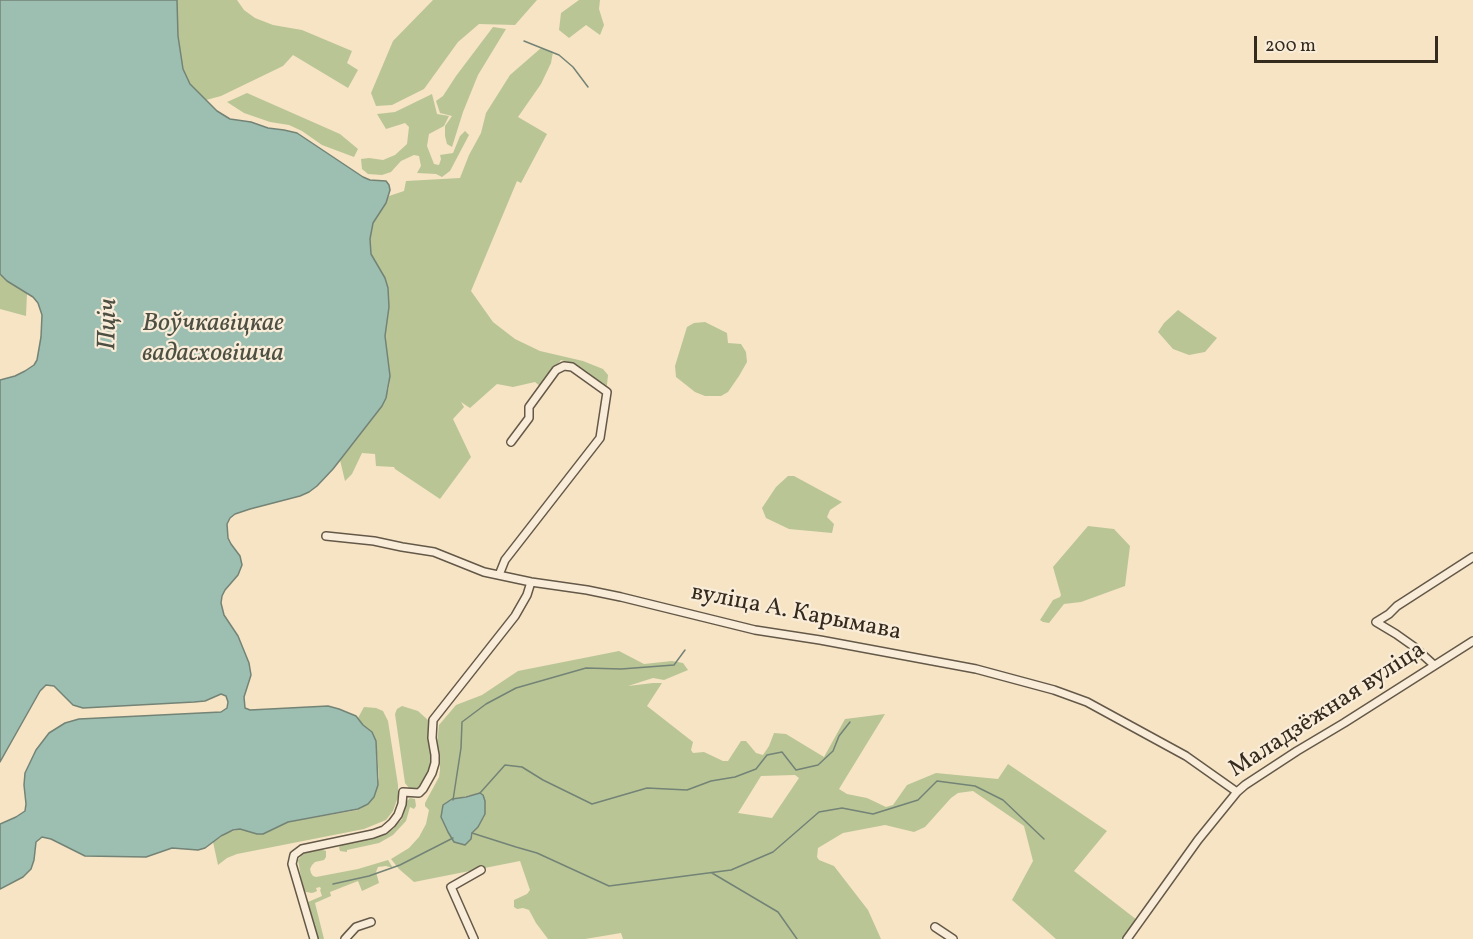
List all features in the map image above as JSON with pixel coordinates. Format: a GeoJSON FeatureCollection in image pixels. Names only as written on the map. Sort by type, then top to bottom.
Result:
{"type":"FeatureCollection","features":[{"type":"Feature","properties":{"kind":"street"},"geometry":{"type":"LineString","coordinates":[[499,575],[505,560],[600,438],[607,392],[572,367],[564,366],[556,370],[530,406],[528,418],[511,442]]}},
{"type":"Feature","properties":{"kind":"street","name":"вуліца А. Карымава"},"geometry":{"type":"LineString","coordinates":[[326,536],[374,541],[434,552],[484,572],[621,597],[755,630],[976,669],[1054,690],[1087,702],[1186,756],[1237,792]]}},
{"type":"Feature","properties":{"kind":"street"},"geometry":{"type":"LineString","coordinates":[[1434,665],[1413,646],[1376,622],[1473,557]]}},
{"type":"Feature","properties":{"kind":"street"},"geometry":{"type":"LineString","coordinates":[[314,939],[292,864],[294,855],[302,849],[384,830],[398,815],[403,792],[419,793],[423,789],[435,763],[432,738],[434,720],[515,616],[527,595],[531,582]]}},
{"type":"Feature","properties":{"kind":"street","name":"Маладзёжная вуліца"},"geometry":{"type":"LineString","coordinates":[[1127,939],[1198,840],[1237,792],[1275,765],[1473,640]]}},
{"type":"Feature","properties":{"kind":"street"},"geometry":{"type":"LineString","coordinates":[[474,939],[451,887],[481,870]]}},
{"type":"Feature","properties":{"kind":"street"},"geometry":{"type":"LineString","coordinates":[[345,939],[356,927],[371,922]]}},
{"type":"Feature","properties":{"kind":"street"},"geometry":{"type":"LineString","coordinates":[[935,927],[953,939]]}},
{"type":"Feature","properties":{"kind":"green space"},"geometry":{"type":"Polygon","coordinates":[[[177,0],[237,0],[244,10],[255,18],[273,25],[302,30],[352,51],[347,63],[358,70],[348,88],[293,55],[283,66],[221,96],[206,100],[190,84],[183,69],[178,36],[177,0]]]}},
{"type":"Feature","properties":{"kind":"green space"},"geometry":{"type":"Polygon","coordinates":[[[433,0],[537,0],[515,25],[479,24],[458,42],[424,89],[392,105],[376,106],[371,93],[393,41],[433,0]]]}},
{"type":"Feature","properties":{"kind":"green space"},"geometry":{"type":"Polygon","coordinates":[[[579,0],[600,0],[599,9],[604,25],[600,35],[586,25],[569,38],[559,30],[561,13],[579,0]]]}},
{"type":"Feature","properties":{"kind":"green space"},"geometry":{"type":"Polygon","coordinates":[[[493,27],[506,29],[478,75],[452,147],[447,144],[445,126],[452,116],[440,113],[436,101],[443,96],[493,27]]]}},
{"type":"Feature","properties":{"kind":"green space"},"geometry":{"type":"Polygon","coordinates":[[[541,48],[553,52],[551,63],[541,84],[518,117],[547,134],[521,183],[517,181],[471,291],[493,322],[515,339],[540,351],[583,361],[603,369],[608,375],[607,385],[575,364],[561,360],[541,387],[535,382],[513,387],[497,384],[470,408],[461,402],[464,407],[453,419],[471,457],[440,499],[394,467],[376,466],[375,454],[362,453],[352,474],[345,481],[340,460],[382,406],[389,388],[390,376],[385,336],[389,298],[385,278],[371,254],[370,239],[373,223],[389,196],[404,191],[406,181],[460,178],[481,133],[486,113],[510,75],[541,48]]]}},
{"type":"Feature","properties":{"kind":"green space"},"geometry":{"type":"Polygon","coordinates":[[[247,93],[340,134],[358,149],[354,157],[322,145],[289,125],[270,122],[244,113],[227,102],[247,93]]]}},
{"type":"Feature","properties":{"kind":"green space"},"geometry":{"type":"Polygon","coordinates":[[[432,94],[437,114],[449,116],[444,126],[429,134],[427,146],[434,164],[439,165],[440,155],[453,153],[460,136],[465,131],[469,135],[450,171],[442,177],[436,174],[417,173],[421,166],[419,156],[414,155],[401,161],[391,172],[382,175],[368,174],[362,169],[361,159],[383,160],[395,155],[407,144],[409,127],[405,123],[386,129],[377,114],[395,112],[432,94]]]}},
{"type":"Feature","properties":{"kind":"green space"},"geometry":{"type":"Polygon","coordinates":[[[0,274],[27,293],[26,316],[0,309],[0,274]]]}},
{"type":"Feature","properties":{"kind":"green space"},"geometry":{"type":"Polygon","coordinates":[[[1178,310],[1217,338],[1205,352],[1189,355],[1173,349],[1158,332],[1178,310]]]}},
{"type":"Feature","properties":{"kind":"green space"},"geometry":{"type":"Polygon","coordinates":[[[705,322],[727,333],[728,343],[741,344],[746,352],[747,362],[728,392],[721,396],[705,396],[695,392],[676,377],[675,366],[687,327],[694,323],[705,322]]]}},
{"type":"Feature","properties":{"kind":"green space"},"geometry":{"type":"Polygon","coordinates":[[[788,476],[794,476],[842,502],[830,510],[827,517],[834,524],[832,533],[789,529],[766,518],[762,508],[776,487],[788,476]]]}},
{"type":"Feature","properties":{"kind":"green space"},"geometry":{"type":"Polygon","coordinates":[[[1088,526],[1114,529],[1130,546],[1125,586],[1081,602],[1064,604],[1049,623],[1043,622],[1040,620],[1053,600],[1061,595],[1053,567],[1088,526]]]}},
{"type":"Feature","properties":{"kind":"green space"},"geometry":{"type":"Polygon","coordinates":[[[619,651],[644,664],[672,661],[683,663],[688,670],[664,680],[653,678],[628,686],[662,683],[647,706],[693,742],[691,750],[693,753],[704,752],[723,761],[728,761],[741,741],[746,741],[756,753],[763,755],[774,733],[786,734],[824,757],[845,719],[885,714],[839,789],[847,794],[867,798],[886,807],[893,805],[907,785],[936,773],[998,779],[1008,764],[1107,831],[1074,871],[1137,920],[1124,939],[1056,939],[1012,900],[1033,861],[1024,826],[973,791],[958,793],[925,827],[914,832],[885,825],[843,833],[818,848],[819,860],[834,866],[868,910],[881,939],[623,939],[621,933],[585,939],[548,939],[529,910],[514,907],[514,900],[527,894],[530,890],[520,861],[414,882],[391,859],[409,848],[419,837],[426,824],[429,810],[425,803],[439,777],[440,770],[437,743],[439,725],[456,705],[482,695],[518,671],[619,651]],[[795,775],[761,776],[738,813],[772,818],[799,778],[795,775]],[[480,793],[453,799],[443,805],[441,817],[454,842],[465,845],[485,815],[485,802],[480,793]]]}},
{"type":"Feature","properties":{"kind":"green space"},"geometry":{"type":"Polygon","coordinates":[[[402,706],[418,711],[429,721],[428,738],[432,760],[430,771],[424,782],[414,789],[409,788],[405,783],[395,714],[402,706]]]}},
{"type":"Feature","properties":{"kind":"green space"},"geometry":{"type":"Polygon","coordinates":[[[364,707],[383,711],[388,721],[398,797],[393,811],[386,820],[364,829],[237,854],[218,865],[213,842],[227,833],[240,829],[263,834],[288,822],[358,810],[368,804],[374,797],[379,778],[376,741],[372,732],[358,718],[364,707]]]}},
{"type":"Feature","properties":{"kind":"green space"},"geometry":{"type":"Polygon","coordinates":[[[410,798],[415,799],[416,806],[414,809],[410,807],[406,821],[393,835],[379,843],[347,850],[347,852],[340,851],[341,845],[375,838],[393,829],[402,819],[410,798]]]}},
{"type":"Feature","properties":{"kind":"green space"},"geometry":{"type":"Polygon","coordinates":[[[320,849],[326,851],[326,857],[324,860],[315,862],[310,869],[316,877],[358,869],[388,860],[393,868],[378,867],[376,872],[379,883],[362,891],[358,881],[330,892],[331,896],[315,903],[324,939],[318,939],[308,902],[322,896],[321,889],[316,888],[317,891],[312,893],[303,889],[298,860],[306,852],[320,849]]]}},
{"type":"Feature","properties":{"kind":"water","name":"Воўчкавіцкае вадасховішча"},"geometry":{"type":"Polygon","coordinates":[[[0,0],[177,0],[178,36],[183,69],[190,84],[217,111],[230,119],[297,133],[363,177],[386,181],[390,190],[386,203],[373,223],[370,239],[371,254],[388,288],[389,307],[385,336],[390,376],[386,398],[382,406],[317,486],[300,496],[250,509],[230,518],[227,524],[228,538],[240,556],[242,565],[238,575],[225,590],[221,603],[224,615],[238,636],[249,663],[251,675],[244,697],[245,708],[250,710],[328,706],[356,716],[372,732],[376,741],[378,785],[374,797],[368,804],[358,809],[288,822],[263,834],[240,829],[233,830],[205,848],[198,850],[172,848],[146,857],[85,856],[51,839],[42,837],[36,842],[31,869],[23,877],[0,889],[0,824],[25,811],[25,773],[36,750],[49,733],[65,723],[79,719],[221,712],[227,708],[228,702],[226,696],[221,694],[205,701],[83,708],[73,705],[54,686],[46,685],[40,691],[0,762],[0,380],[15,376],[34,365],[41,337],[42,315],[33,297],[0,274],[0,0]]]}},
{"type":"Feature","properties":{"kind":"water"},"geometry":{"type":"Polygon","coordinates":[[[480,793],[485,801],[485,814],[465,845],[454,842],[441,817],[443,805],[452,799],[480,793]]]}},
{"type":"Feature","properties":{"kind":"waterway"},"geometry":{"type":"LineString","coordinates":[[524,41],[559,55],[573,67],[588,87]]}},
{"type":"Feature","properties":{"kind":"waterway"},"geometry":{"type":"LineString","coordinates":[[453,800],[461,748],[462,722],[486,704],[516,688],[586,668],[621,669],[674,665],[685,650]]}},
{"type":"Feature","properties":{"kind":"waterway"},"geometry":{"type":"LineString","coordinates":[[480,793],[505,765],[522,767],[592,804],[647,788],[687,790],[711,781],[735,777],[756,769],[767,755],[782,752],[796,770],[818,765],[833,751],[839,736],[850,722]]}},
{"type":"Feature","properties":{"kind":"waterway"},"geometry":{"type":"LineString","coordinates":[[472,833],[537,853],[609,886],[731,870],[773,852],[819,812],[842,808],[873,814],[918,800],[937,781],[975,786],[1003,800],[1044,839]]}},
{"type":"Feature","properties":{"kind":"waterway"},"geometry":{"type":"LineString","coordinates":[[333,884],[369,876],[400,865],[453,838]]}},
{"type":"Feature","properties":{"kind":"waterway"},"geometry":{"type":"LineString","coordinates":[[712,873],[778,912],[797,939]]}},
{"type":"Feature","properties":{"kind":"water label","name":"Пціч"},"geometry":{"type":"Point","coordinates":[110,324]}}]}
